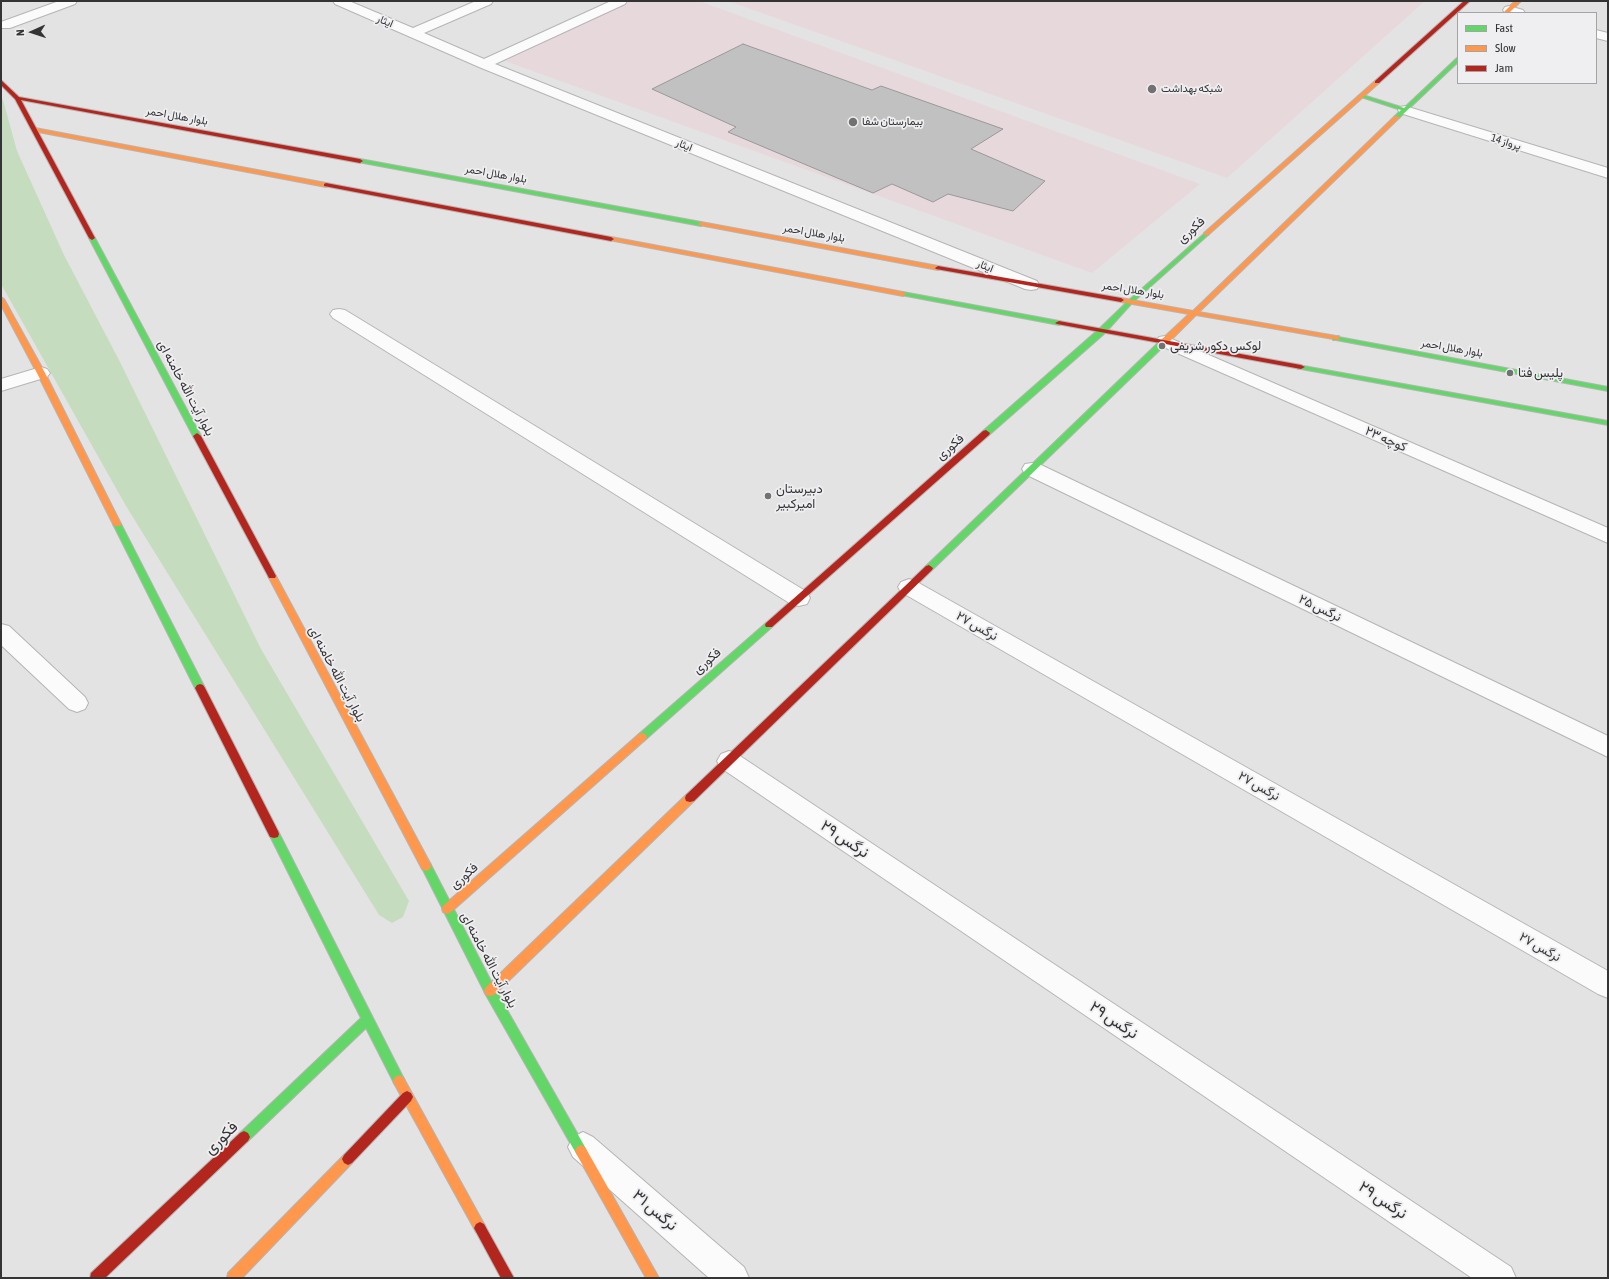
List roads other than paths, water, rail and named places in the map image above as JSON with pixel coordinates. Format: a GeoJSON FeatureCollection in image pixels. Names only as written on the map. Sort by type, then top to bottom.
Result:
{"type":"FeatureCollection","features":[{"type":"Feature","properties":{"kind":"street"},"geometry":{"type":"LineString","coordinates":[[4,25],[71,1]]}},
{"type":"Feature","properties":{"kind":"street","name":"ایثار"},"geometry":{"type":"LineString","coordinates":[[339,1],[484,64],[1031,285]]}},
{"type":"Feature","properties":{"kind":"street"},"geometry":{"type":"LineString","coordinates":[[413,32],[487,1]]}},
{"type":"Feature","properties":{"kind":"street"},"geometry":{"type":"LineString","coordinates":[[484,64],[621,1]]}},
{"type":"Feature","properties":{"kind":"street","name":"فکوری"},"geometry":{"type":"LineString","coordinates":[[447,909],[1102,330],[1130,302],[1467,1]]}},
{"type":"Feature","properties":{"kind":"street"},"geometry":{"type":"LineString","coordinates":[[1511,12],[1518,1]]}},
{"type":"Feature","properties":{"kind":"street"},"geometry":{"type":"LineString","coordinates":[[1597,34],[1608,37]]}},
{"type":"Feature","properties":{"kind":"street"},"geometry":{"type":"LineString","coordinates":[[490,991],[1457,60]]}},
{"type":"Feature","properties":{"kind":"street","name":"بلوار آیت الله خامنه ای"},"geometry":{"type":"LineString","coordinates":[[1,82],[17,98],[447,909],[467,944],[490,991],[653,1278]]}},
{"type":"Feature","properties":{"kind":"street"},"geometry":{"type":"LineString","coordinates":[[1361,96],[1405,110]]}},
{"type":"Feature","properties":{"kind":"street","name":"بلوار هلال احمر"},"geometry":{"type":"LineString","coordinates":[[17,98],[1031,285],[1195,312],[1608,389]]}},
{"type":"Feature","properties":{"kind":"street","name":"پرواز 14"},"geometry":{"type":"LineString","coordinates":[[1405,110],[1608,173]]}},
{"type":"Feature","properties":{"kind":"street"},"geometry":{"type":"LineString","coordinates":[[34,130],[1165,342],[1608,423]]}},
{"type":"Feature","properties":{"kind":"street"},"geometry":{"type":"LineString","coordinates":[[1,299],[41,373],[408,1097],[508,1278]]}},
{"type":"Feature","properties":{"kind":"street"},"geometry":{"type":"LineString","coordinates":[[339,314],[799,598]]}},
{"type":"Feature","properties":{"kind":"street","name":"کوچه ۲۳"},"geometry":{"type":"LineString","coordinates":[[1165,342],[1608,536]]}},
{"type":"Feature","properties":{"kind":"street"},"geometry":{"type":"LineString","coordinates":[[1,385],[41,373]]}},
{"type":"Feature","properties":{"kind":"street","name":"نرگس ۲۵"},"geometry":{"type":"LineString","coordinates":[[1032,469],[1608,747]]}},
{"type":"Feature","properties":{"kind":"street","name":"نرگس ۲۷"},"geometry":{"type":"LineString","coordinates":[[909,587],[1608,985]]}},
{"type":"Feature","properties":{"kind":"street"},"geometry":{"type":"LineString","coordinates":[[1,632],[77,703]]}},
{"type":"Feature","properties":{"kind":"street","name":"نرگس ۲۹"},"geometry":{"type":"LineString","coordinates":[[729,761],[1500,1278]]}},
{"type":"Feature","properties":{"kind":"street","name":"فکوری"},"geometry":{"type":"LineString","coordinates":[[96,1278],[368,1019]]}},
{"type":"Feature","properties":{"kind":"street"},"geometry":{"type":"LineString","coordinates":[[232,1278],[408,1097]]}},
{"type":"Feature","properties":{"kind":"street","name":"نرگس ۳۱"},"geometry":{"type":"LineString","coordinates":[[576,1141],[733,1278]]}},
{"type":"Feature","properties":{"kind":"place","name":"شبکه بهداشت"},"geometry":{"type":"Point","coordinates":[1152,89]}},
{"type":"Feature","properties":{"kind":"place","name":"بیمارستان شفا"},"geometry":{"type":"Point","coordinates":[853,122]}},
{"type":"Feature","properties":{"kind":"place","name":"لوکس دکور شریفی"},"geometry":{"type":"Point","coordinates":[1162,346]}},
{"type":"Feature","properties":{"kind":"place","name":"پلیس فتا"},"geometry":{"type":"Point","coordinates":[1510,373]}},
{"type":"Feature","properties":{"kind":"place","name":"دبیرستان امیرکبیر"},"geometry":{"type":"Point","coordinates":[768,496]}}]}
